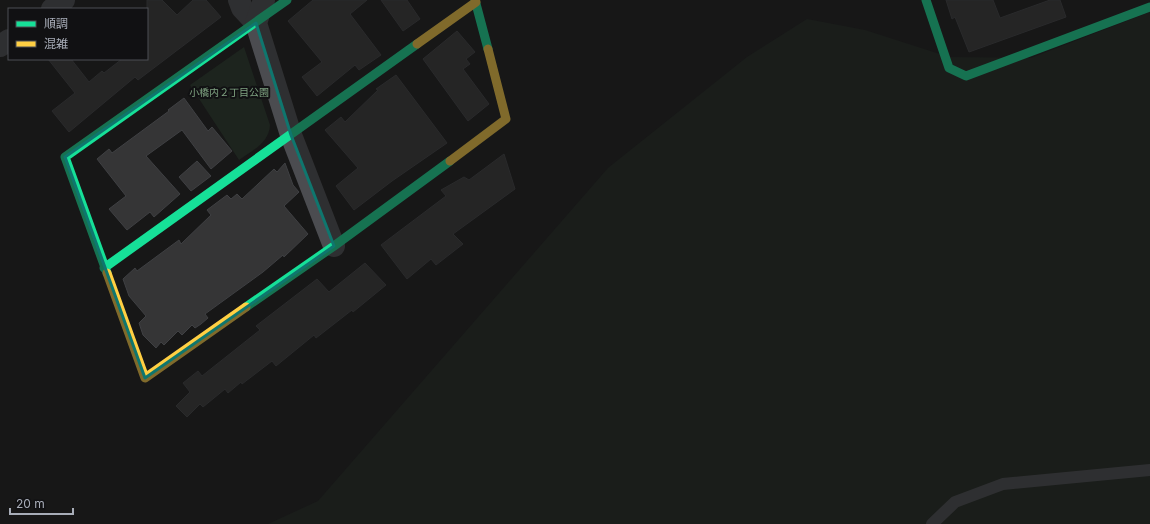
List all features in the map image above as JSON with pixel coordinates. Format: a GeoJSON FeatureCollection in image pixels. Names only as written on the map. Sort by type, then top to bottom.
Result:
{"type":"FeatureCollection","features":[{"type":"Feature","properties":{"kind":"street"},"geometry":{"type":"LineString","coordinates":[[53,8],[64,0]]}},
{"type":"Feature","properties":{"kind":"street"},"geometry":{"type":"LineString","coordinates":[[239,0],[242,8],[256,23],[291,135],[334,246]]}},
{"type":"Feature","properties":{"kind":"street"},"geometry":{"type":"LineString","coordinates":[[256,23],[264,0]]}},
{"type":"Feature","properties":{"kind":"street"},"geometry":{"type":"LineString","coordinates":[[104,268],[291,135],[475,1],[506,119],[334,246],[145,378],[104,268],[65,157],[287,0]]}},
{"type":"Feature","properties":{"kind":"street"},"geometry":{"type":"LineString","coordinates":[[926,0],[949,68],[966,76],[1150,7]]}},
{"type":"Feature","properties":{"kind":"lane"},"geometry":{"type":"LineString","coordinates":[[932,524],[955,502],[1003,484],[1150,470]]}},
{"type":"Feature","properties":{"kind":"highlighted area"},"geometry":{"type":"Polygon","coordinates":[[[256,23],[291,135],[334,246],[145,378],[65,157],[256,23]]]}},
{"type":"Feature","properties":{"kind":"green space"},"geometry":{"type":"Polygon","coordinates":[[[1150,12],[1150,524],[268,524],[318,501],[608,168],[747,57],[807,19],[865,30],[949,57],[1031,58],[1150,12]]]}},
{"type":"Feature","properties":{"kind":"green space","name":"小橋内２丁目公園"},"geometry":{"type":"Polygon","coordinates":[[[244,47],[270,125],[267,137],[259,146],[239,160],[190,85],[244,47]]]}},
{"type":"Feature","properties":{"kind":"building"},"geometry":{"type":"Polygon","coordinates":[[[147,0],[162,0],[177,15],[193,0],[206,0],[221,17],[138,80],[135,77],[69,132],[52,111],[75,93],[49,60],[72,60],[89,82],[102,71],[104,73],[121,60],[148,60],[147,0]]]}},
{"type":"Feature","properties":{"kind":"building"},"geometry":{"type":"Polygon","coordinates":[[[313,0],[367,0],[350,14],[381,55],[359,70],[355,65],[317,96],[302,77],[322,62],[288,21],[313,0]]]}},
{"type":"Feature","properties":{"kind":"building"},"geometry":{"type":"Polygon","coordinates":[[[381,0],[407,0],[420,19],[403,31],[381,0]]]}},
{"type":"Feature","properties":{"kind":"building"},"geometry":{"type":"Polygon","coordinates":[[[946,0],[993,0],[1000,18],[1050,0],[1060,0],[1066,17],[969,52],[955,17],[952,19],[946,0]]]}},
{"type":"Feature","properties":{"kind":"building"},"geometry":{"type":"Polygon","coordinates":[[[457,31],[475,52],[466,59],[470,64],[463,69],[489,104],[468,121],[423,59],[457,31]]]}},
{"type":"Feature","properties":{"kind":"building"},"geometry":{"type":"Polygon","coordinates":[[[396,75],[447,143],[392,181],[354,210],[336,186],[358,168],[325,130],[341,117],[345,122],[378,90],[376,89],[396,75]]]}},
{"type":"Feature","properties":{"kind":"building"},"geometry":{"type":"Polygon","coordinates":[[[184,98],[208,131],[212,127],[232,151],[211,169],[182,130],[146,156],[180,194],[154,217],[150,212],[127,230],[109,209],[126,196],[97,159],[109,149],[112,153],[169,111],[168,110],[184,98]]]}},
{"type":"Feature","properties":{"kind":"building"},"geometry":{"type":"Polygon","coordinates":[[[504,154],[515,189],[453,234],[463,244],[436,265],[431,259],[407,279],[381,245],[446,196],[441,190],[464,177],[469,180],[504,154]]]}},
{"type":"Feature","properties":{"kind":"building"},"geometry":{"type":"Polygon","coordinates":[[[197,161],[211,176],[191,191],[179,177],[197,161]]]}},
{"type":"Feature","properties":{"kind":"building"},"geometry":{"type":"Polygon","coordinates":[[[285,163],[293,185],[299,192],[284,206],[308,234],[284,257],[283,255],[263,272],[205,314],[208,318],[201,324],[195,328],[192,325],[182,335],[178,331],[164,345],[161,342],[156,348],[143,335],[139,323],[146,316],[129,296],[123,279],[135,268],[137,271],[179,240],[181,244],[211,215],[207,210],[227,195],[231,199],[237,194],[242,199],[274,169],[277,172],[285,163]]]}},
{"type":"Feature","properties":{"kind":"building"},"geometry":{"type":"Polygon","coordinates":[[[365,263],[386,285],[353,312],[352,310],[316,338],[314,335],[276,366],[272,361],[242,384],[241,382],[228,393],[225,389],[203,407],[200,404],[187,417],[176,406],[190,392],[183,383],[198,371],[202,376],[260,330],[256,326],[317,279],[329,292],[365,263]]]}},
{"type":"Feature","properties":{"kind":"traffic: fast"},"geometry":{"type":"LineString","coordinates":[[107,273],[65,157],[287,0]]}},
{"type":"Feature","properties":{"kind":"traffic: fast"},"geometry":{"type":"LineString","coordinates":[[475,0],[488,49]]}},
{"type":"Feature","properties":{"kind":"traffic: fast"},"geometry":{"type":"LineString","coordinates":[[926,0],[949,68],[966,76],[1150,7]]}},
{"type":"Feature","properties":{"kind":"traffic: fast"},"geometry":{"type":"LineString","coordinates":[[104,268],[417,44]]}},
{"type":"Feature","properties":{"kind":"traffic: fast"},"geometry":{"type":"LineString","coordinates":[[246,307],[334,246],[450,161]]}},
{"type":"Feature","properties":{"kind":"traffic: slow"},"geometry":{"type":"LineString","coordinates":[[417,44],[476,2]]}},
{"type":"Feature","properties":{"kind":"traffic: slow"},"geometry":{"type":"LineString","coordinates":[[450,161],[506,119],[488,49]]}},
{"type":"Feature","properties":{"kind":"traffic: slow"},"geometry":{"type":"LineString","coordinates":[[107,273],[145,378],[246,307]]}}]}
